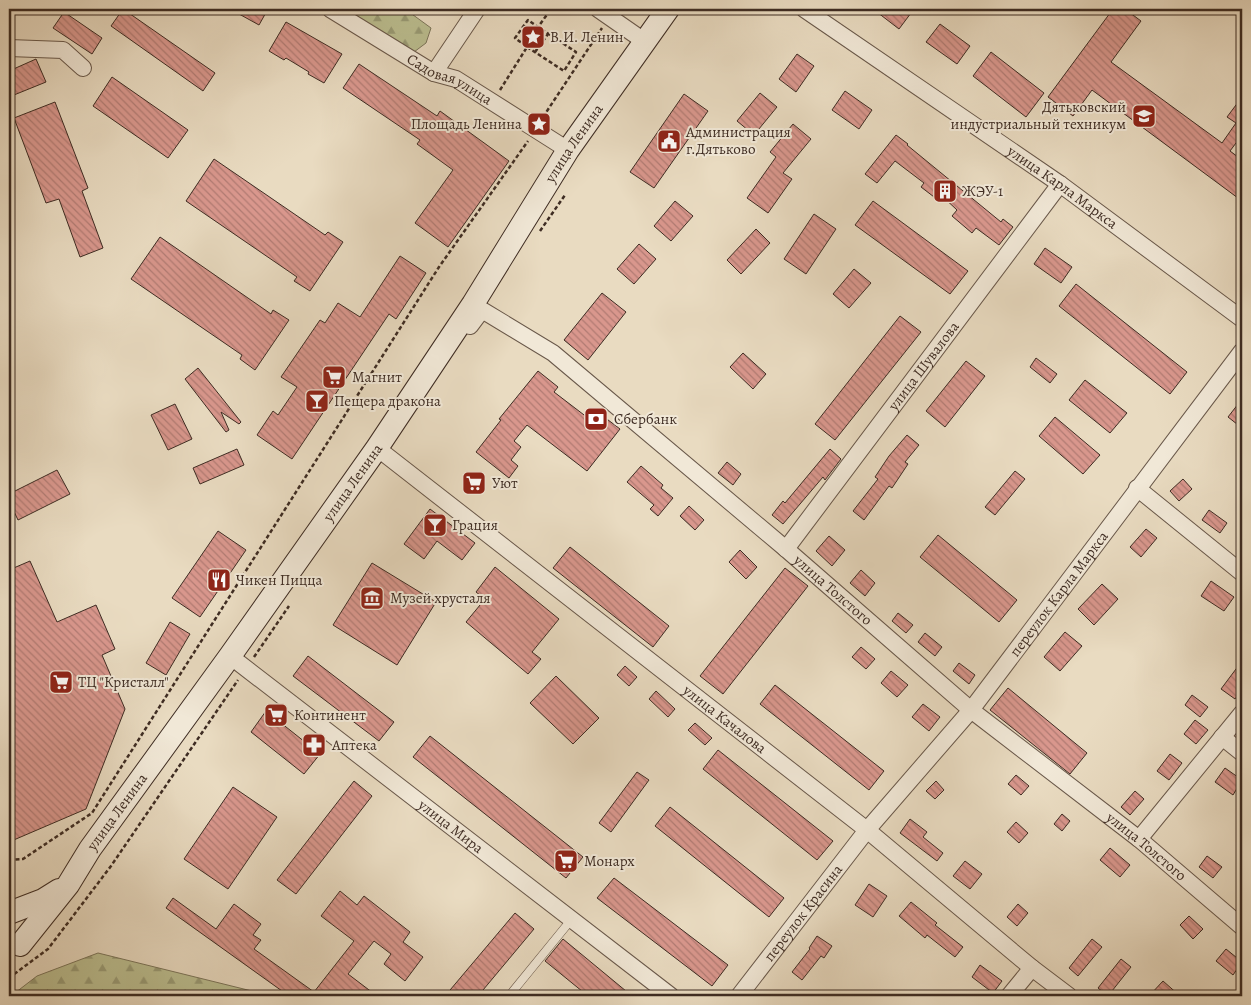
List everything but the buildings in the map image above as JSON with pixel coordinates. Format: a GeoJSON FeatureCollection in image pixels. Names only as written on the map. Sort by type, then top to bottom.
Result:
{"type":"FeatureCollection","features":[{"type":"Feature","properties":{"kind":"main road","name":"улица Ленина"},"geometry":{"type":"LineString","coordinates":[[12,951],[68,885],[90,849],[230,656],[377,448],[473,304],[568,150],[668,9]]}},
{"type":"Feature","properties":{"kind":"main road"},"geometry":{"type":"LineString","coordinates":[[9,913],[43,900],[68,885]]}},
{"type":"Feature","properties":{"kind":"main road"},"geometry":{"type":"LineString","coordinates":[[9,913],[22,926],[22,939],[12,951]]}},
{"type":"Feature","properties":{"kind":"street","name":"Садовая улица"},"geometry":{"type":"LineString","coordinates":[[330,9],[434,72],[456,79],[568,150]]}},
{"type":"Feature","properties":{"kind":"street"},"geometry":{"type":"LineString","coordinates":[[434,72],[477,9]]}},
{"type":"Feature","properties":{"kind":"street","name":"улица Карла Маркса"},"geometry":{"type":"LineString","coordinates":[[804,9],[1060,184],[1242,319]]}},
{"type":"Feature","properties":{"kind":"street"},"geometry":{"type":"LineString","coordinates":[[604,13],[644,41]]}},
{"type":"Feature","properties":{"kind":"street"},"geometry":{"type":"LineString","coordinates":[[9,48],[63,50],[83,68]]}},
{"type":"Feature","properties":{"kind":"street","name":"улица Шувалова"},"geometry":{"type":"LineString","coordinates":[[786,549],[1060,184]]}},
{"type":"Feature","properties":{"kind":"street","name":"улица Толстого"},"geometry":{"type":"LineString","coordinates":[[434,364],[439,368],[482,310],[553,353],[786,549],[971,710],[1139,838],[1242,927]]}},
{"type":"Feature","properties":{"kind":"street","name":"переулок Карла Маркса"},"geometry":{"type":"LineString","coordinates":[[867,830],[971,710],[1242,351]]}},
{"type":"Feature","properties":{"kind":"street","name":"улица Качалова"},"geometry":{"type":"LineString","coordinates":[[377,448],[867,830],[1032,968],[1069,996]]}},
{"type":"Feature","properties":{"kind":"street"},"geometry":{"type":"LineString","coordinates":[[1138,488],[1242,573]]}},
{"type":"Feature","properties":{"kind":"street","name":"улица Мира"},"geometry":{"type":"LineString","coordinates":[[230,656],[670,996]]}},
{"type":"Feature","properties":{"kind":"street"},"geometry":{"type":"LineString","coordinates":[[1139,838],[1242,713]]}},
{"type":"Feature","properties":{"kind":"street"},"geometry":{"type":"LineString","coordinates":[[1222,737],[1242,753]]}},
{"type":"Feature","properties":{"kind":"street","name":"переулок Красина"},"geometry":{"type":"LineString","coordinates":[[739,996],[867,830]]}},
{"type":"Feature","properties":{"kind":"street"},"geometry":{"type":"LineString","coordinates":[[1009,996],[1032,968]]}},
{"type":"Feature","properties":{"kind":"lane"},"geometry":{"type":"LineString","coordinates":[[509,996],[571,920]]}},
{"type":"Feature","properties":{"kind":"path"},"geometry":{"type":"LineString","coordinates":[[538,27],[551,9]]}},
{"type":"Feature","properties":{"kind":"path"},"geometry":{"type":"LineString","coordinates":[[9,860],[23,859],[92,813],[439,267],[535,130],[604,13]]}},
{"type":"Feature","properties":{"kind":"path"},"geometry":{"type":"LineString","coordinates":[[528,20],[538,27],[576,52],[564,71],[515,38],[528,20]]}},
{"type":"Feature","properties":{"kind":"path"},"geometry":{"type":"LineString","coordinates":[[535,52],[548,34]]}},
{"type":"Feature","properties":{"kind":"path"},"geometry":{"type":"LineString","coordinates":[[492,102],[527,47]]}},
{"type":"Feature","properties":{"kind":"green space"},"geometry":{"type":"Polygon","coordinates":[[[334,9],[405,9],[431,28],[426,43],[410,55],[334,9]]]}},
{"type":"Feature","properties":{"kind":"green space"},"geometry":{"type":"Polygon","coordinates":[[[98,953],[269,996],[11,996],[37,976],[98,953]]]}},
{"type":"Feature","properties":{"kind":"place","name":"В.И. Ленин"},"geometry":{"type":"Point","coordinates":[533,37]}},
{"type":"Feature","properties":{"kind":"place","name":"Дятьковский индустриальный техникум"},"geometry":{"type":"Point","coordinates":[1144,116]}},
{"type":"Feature","properties":{"kind":"place","name":"Площадь Ленина"},"geometry":{"type":"Point","coordinates":[539,124]}},
{"type":"Feature","properties":{"kind":"place","name":"Администрация г.Дятьково"},"geometry":{"type":"Point","coordinates":[669,141]}},
{"type":"Feature","properties":{"kind":"place","name":"ЖЭУ-1"},"geometry":{"type":"Point","coordinates":[945,191]}},
{"type":"Feature","properties":{"kind":"place","name":"Магнит"},"geometry":{"type":"Point","coordinates":[334,377]}},
{"type":"Feature","properties":{"kind":"place","name":"Пещера дракона"},"geometry":{"type":"Point","coordinates":[317,401]}},
{"type":"Feature","properties":{"kind":"place","name":"Сбербанк"},"geometry":{"type":"Point","coordinates":[596,419]}},
{"type":"Feature","properties":{"kind":"place","name":"Уют"},"geometry":{"type":"Point","coordinates":[474,483]}},
{"type":"Feature","properties":{"kind":"place","name":"Грация"},"geometry":{"type":"Point","coordinates":[435,525]}},
{"type":"Feature","properties":{"kind":"place","name":"Чикен Пицца"},"geometry":{"type":"Point","coordinates":[219,580]}},
{"type":"Feature","properties":{"kind":"place","name":"Музей хрусталя"},"geometry":{"type":"Point","coordinates":[372,598]}},
{"type":"Feature","properties":{"kind":"place","name":"ТЦ \"Кристалл\""},"geometry":{"type":"Point","coordinates":[61,682]}},
{"type":"Feature","properties":{"kind":"place","name":"Континент"},"geometry":{"type":"Point","coordinates":[276,715]}},
{"type":"Feature","properties":{"kind":"place","name":"Аптека"},"geometry":{"type":"Point","coordinates":[314,745]}},
{"type":"Feature","properties":{"kind":"place","name":"Монарх"},"geometry":{"type":"Point","coordinates":[566,861]}}]}
